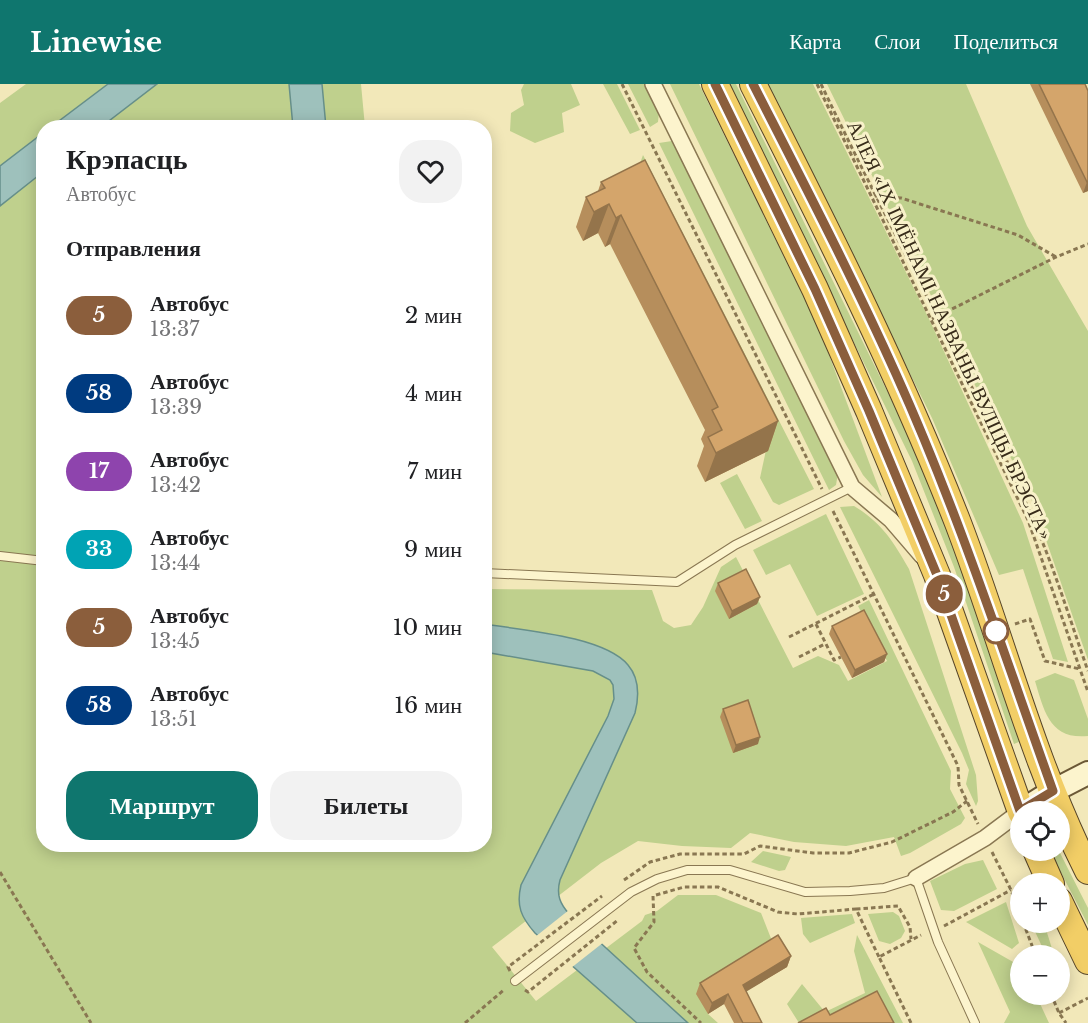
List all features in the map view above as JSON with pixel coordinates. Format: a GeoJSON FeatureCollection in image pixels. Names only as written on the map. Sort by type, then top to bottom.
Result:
{"type":"FeatureCollection","features":[{"type":"Feature","properties":{"kind":"highway"},"geometry":{"type":"LineString","coordinates":[[715,84],[815,289],[869,411],[937,575],[1017,801]]}},
{"type":"Feature","properties":{"kind":"highway"},"geometry":{"type":"LineString","coordinates":[[753,84],[897,375],[958,524],[1053,791],[1088,871]]}},
{"type":"Feature","properties":{"kind":"highway"},"geometry":{"type":"LineString","coordinates":[[1070,924],[1088,961]]}},
{"type":"Feature","properties":{"kind":"main road"},"geometry":{"type":"LineString","coordinates":[[1037,801],[1088,773]]}},
{"type":"Feature","properties":{"kind":"street"},"geometry":{"type":"LineString","coordinates":[[653,84],[852,487],[891,520],[937,575]]}},
{"type":"Feature","properties":{"kind":"street"},"geometry":{"type":"LineString","coordinates":[[916,878],[985,838],[1010,819]]}},
{"type":"Feature","properties":{"kind":"lane"},"geometry":{"type":"LineString","coordinates":[[492,573],[677,582],[735,545],[852,487]]}},
{"type":"Feature","properties":{"kind":"lane"},"geometry":{"type":"LineString","coordinates":[[0,556],[36,560]]}},
{"type":"Feature","properties":{"kind":"lane"},"geometry":{"type":"LineString","coordinates":[[515,981],[631,892],[657,879],[687,870],[730,870],[805,892],[884,888],[916,878],[938,942],[975,1023]]}},
{"type":"Feature","properties":{"kind":"path"},"geometry":{"type":"LineString","coordinates":[[622,84],[958,766],[959,785],[975,820]]}},
{"type":"Feature","properties":{"kind":"path"},"geometry":{"type":"LineString","coordinates":[[819,84],[874,196],[938,316],[1033,519],[1088,671]]}},
{"type":"Feature","properties":{"kind":"path"},"geometry":{"type":"LineString","coordinates":[[874,196],[901,198],[1018,235],[1056,257]]}},
{"type":"Feature","properties":{"kind":"path","name":"АЛЕЯ «ІХ ІМЁНАМІ НАЗВАНЫ ВУЛІЦЫ БРЭСТА»"},"geometry":{"type":"LineString","coordinates":[[874,196],[1028,520],[1088,692]]}},
{"type":"Feature","properties":{"kind":"path"},"geometry":{"type":"LineString","coordinates":[[932,319],[1056,257],[1088,244]]}},
{"type":"Feature","properties":{"kind":"path"},"geometry":{"type":"LineString","coordinates":[[789,637],[874,594]]}},
{"type":"Feature","properties":{"kind":"path"},"geometry":{"type":"LineString","coordinates":[[1030,619],[1045,661],[1080,669]]}},
{"type":"Feature","properties":{"kind":"path"},"geometry":{"type":"LineString","coordinates":[[816,624],[834,660],[841,657]]}},
{"type":"Feature","properties":{"kind":"path"},"geometry":{"type":"LineString","coordinates":[[799,657],[825,644]]}},
{"type":"Feature","properties":{"kind":"path"},"geometry":{"type":"LineString","coordinates":[[622,881],[650,862],[680,854],[744,854],[760,846],[813,853],[849,853],[892,842],[953,812],[967,801]]}},
{"type":"Feature","properties":{"kind":"path"},"geometry":{"type":"LineString","coordinates":[[999,865],[1010,890]]}},
{"type":"Feature","properties":{"kind":"path"},"geometry":{"type":"LineString","coordinates":[[0,872],[91,1023]]}},
{"type":"Feature","properties":{"kind":"path"},"geometry":{"type":"LineString","coordinates":[[646,900],[684,887],[718,887],[778,912],[798,914],[898,906],[910,927],[911,939]]}},
{"type":"Feature","properties":{"kind":"path"},"geometry":{"type":"LineString","coordinates":[[508,967],[603,895]]}},
{"type":"Feature","properties":{"kind":"path"},"geometry":{"type":"LineString","coordinates":[[653,896],[654,922],[634,948],[647,972],[701,1023]]}},
{"type":"Feature","properties":{"kind":"path"},"geometry":{"type":"LineString","coordinates":[[856,909],[879,957]]}},
{"type":"Feature","properties":{"kind":"path"},"geometry":{"type":"LineString","coordinates":[[528,992],[621,918]]}},
{"type":"Feature","properties":{"kind":"path"},"geometry":{"type":"LineString","coordinates":[[465,1023],[515,981]]}},
{"type":"Feature","properties":{"kind":"path"},"geometry":{"type":"LineString","coordinates":[[1059,1013],[1088,999]]}},
{"type":"Feature","properties":{"kind":"path"},"geometry":{"type":"LineString","coordinates":[[1056,1005],[1066,1023]]}},
{"type":"Feature","properties":{"kind":"green space"},"geometry":{"type":"Polygon","coordinates":[[[26,84],[361,84],[364,120],[36,120],[36,852],[492,852],[492,589],[652,590],[663,621],[674,628],[691,625],[703,607],[721,567],[736,557],[793,668],[818,656],[839,665],[848,681],[887,661],[858,606],[869,600],[951,771],[950,789],[965,818],[961,824],[901,856],[894,837],[846,846],[794,842],[750,833],[731,848],[638,841],[601,863],[492,947],[536,1001],[642,921],[645,915],[657,911],[678,895],[716,895],[761,913],[774,946],[708,1014],[718,1023],[0,1023],[0,103],[26,84]]]}},
{"type":"Feature","properties":{"kind":"green space"},"geometry":{"type":"Polygon","coordinates":[[[524,84],[571,84],[580,105],[562,113],[564,132],[535,143],[510,131],[511,113],[524,105],[521,90],[524,84]]]}},
{"type":"Feature","properties":{"kind":"green space"},"geometry":{"type":"Polygon","coordinates":[[[603,84],[617,84],[640,130],[630,134],[603,84]]]}},
{"type":"Feature","properties":{"kind":"green space"},"geometry":{"type":"Polygon","coordinates":[[[628,84],[644,84],[659,112],[658,122],[650,127],[628,84]]]}},
{"type":"Feature","properties":{"kind":"green space"},"geometry":{"type":"Polygon","coordinates":[[[670,84],[699,84],[819,328],[882,497],[863,475],[844,441],[670,84]]]}},
{"type":"Feature","properties":{"kind":"green space"},"geometry":{"type":"Polygon","coordinates":[[[727,84],[736,84],[920,458],[966,579],[1021,741],[1014,744],[954,567],[912,461],[727,84]]]}},
{"type":"Feature","properties":{"kind":"green space"},"geometry":{"type":"Polygon","coordinates":[[[766,84],[813,84],[930,321],[1023,523],[1068,662],[1053,659],[1023,569],[999,575],[932,418],[766,84]]]}},
{"type":"Feature","properties":{"kind":"green space"},"geometry":{"type":"Polygon","coordinates":[[[827,84],[966,84],[1027,226],[1088,331],[1088,660],[1033,503],[827,84]]]}},
{"type":"Feature","properties":{"kind":"green space"},"geometry":{"type":"Polygon","coordinates":[[[672,141],[838,473],[836,485],[829,490],[659,143],[672,141]]]}},
{"type":"Feature","properties":{"kind":"green space"},"geometry":{"type":"Polygon","coordinates":[[[643,155],[814,489],[779,505],[773,502],[760,478],[766,450],[633,183],[643,155]]]}},
{"type":"Feature","properties":{"kind":"green space"},"geometry":{"type":"Polygon","coordinates":[[[737,474],[762,521],[745,529],[720,483],[737,474]]]}},
{"type":"Feature","properties":{"kind":"green space"},"geometry":{"type":"Polygon","coordinates":[[[854,506],[864,512],[886,533],[909,569],[976,775],[978,801],[976,806],[966,784],[969,770],[962,753],[840,507],[854,506]]]}},
{"type":"Feature","properties":{"kind":"green space"},"geometry":{"type":"Polygon","coordinates":[[[826,514],[864,594],[817,616],[790,564],[766,575],[753,550],[826,514]]]}},
{"type":"Feature","properties":{"kind":"green space"},"geometry":{"type":"Polygon","coordinates":[[[1055,673],[1074,680],[1088,719],[1088,736],[1065,733],[1057,728],[1046,713],[1035,681],[1055,673]]]}},
{"type":"Feature","properties":{"kind":"green space"},"geometry":{"type":"Polygon","coordinates":[[[763,851],[791,857],[785,870],[779,871],[751,862],[763,851]]]}},
{"type":"Feature","properties":{"kind":"green space"},"geometry":{"type":"Polygon","coordinates":[[[983,860],[997,889],[954,911],[941,910],[930,881],[965,864],[983,860]]]}},
{"type":"Feature","properties":{"kind":"green space"},"geometry":{"type":"Polygon","coordinates":[[[1055,861],[1064,861],[1088,908],[1088,925],[1070,890],[1070,873],[1061,873],[1055,861]]]}},
{"type":"Feature","properties":{"kind":"green space"},"geometry":{"type":"Polygon","coordinates":[[[1006,902],[1010,915],[1010,933],[1016,933],[1019,943],[1010,945],[1010,948],[966,922],[1006,902]]]}},
{"type":"Feature","properties":{"kind":"green space"},"geometry":{"type":"Polygon","coordinates":[[[893,912],[899,916],[905,931],[901,938],[890,944],[879,941],[868,914],[893,912]]]}},
{"type":"Feature","properties":{"kind":"green space"},"geometry":{"type":"Polygon","coordinates":[[[852,914],[855,923],[810,943],[803,934],[801,918],[852,914]]]}},
{"type":"Feature","properties":{"kind":"green space"},"geometry":{"type":"Polygon","coordinates":[[[1036,933],[1047,933],[1051,945],[1041,945],[1036,933]]]}},
{"type":"Feature","properties":{"kind":"green space"},"geometry":{"type":"Polygon","coordinates":[[[857,935],[903,1023],[799,1023],[787,1004],[802,984],[825,1012],[865,993],[854,951],[857,935]]]}},
{"type":"Feature","properties":{"kind":"green space"},"geometry":{"type":"Polygon","coordinates":[[[978,942],[1010,960],[1010,1005],[1041,1005],[1049,1023],[1004,1023],[1010,1012],[978,942]]]}},
{"type":"Feature","properties":{"kind":"water"},"geometry":{"type":"Polygon","coordinates":[[[108,84],[157,84],[110,120],[60,120],[108,84]]]}},
{"type":"Feature","properties":{"kind":"water"},"geometry":{"type":"Polygon","coordinates":[[[289,84],[322,84],[325,120],[292,120],[289,84]]]}},
{"type":"Feature","properties":{"kind":"water"},"geometry":{"type":"Polygon","coordinates":[[[36,138],[36,178],[0,206],[0,166],[36,138]]]}},
{"type":"Feature","properties":{"kind":"water"},"geometry":{"type":"Polygon","coordinates":[[[492,625],[561,636],[601,647],[628,665],[635,676],[638,688],[635,713],[560,880],[559,895],[561,903],[570,915],[688,1023],[637,1023],[535,933],[521,911],[519,899],[521,885],[608,716],[614,699],[613,685],[610,680],[593,671],[492,653],[492,625]]]}},
{"type":"Feature","properties":{"kind":"pier"},"geometry":{"type":"Polygon","coordinates":[[[569,910],[604,942],[571,968],[535,937],[569,910]]]}},
{"type":"Feature","properties":{"kind":"building"},"geometry":{"type":"Polygon","coordinates":[[[1039,84],[1085,84],[1088,91],[1087,182],[1039,84]]]}},
{"type":"Feature","properties":{"kind":"building"},"geometry":{"type":"Polygon","coordinates":[[[645,160],[778,421],[716,453],[708,437],[722,430],[712,410],[718,407],[621,215],[616,218],[609,204],[594,212],[586,197],[605,188],[601,182],[645,160]]]}},
{"type":"Feature","properties":{"kind":"building"},"geometry":{"type":"Polygon","coordinates":[[[746,569],[760,597],[732,611],[718,583],[746,569]]]}},
{"type":"Feature","properties":{"kind":"building"},"geometry":{"type":"Polygon","coordinates":[[[864,610],[887,654],[855,670],[832,626],[864,610]]]}},
{"type":"Feature","properties":{"kind":"building"},"geometry":{"type":"Polygon","coordinates":[[[748,700],[760,737],[736,745],[723,709],[748,700]]]}},
{"type":"Feature","properties":{"kind":"building"},"geometry":{"type":"Polygon","coordinates":[[[778,935],[791,956],[743,985],[762,1023],[743,1023],[728,994],[712,1003],[700,983],[778,935]]]}},
{"type":"Feature","properties":{"kind":"building"},"geometry":{"type":"Polygon","coordinates":[[[877,991],[894,1023],[798,1023],[826,1008],[830,1015],[877,991]]]}},
{"type":"Feature","properties":{"kind":"bus line","name":"5"},"geometry":{"type":"LineString","coordinates":[[715,84],[815,289],[869,411],[937,575],[1020,811],[1053,791],[958,524],[897,375],[753,84]]}}]}
